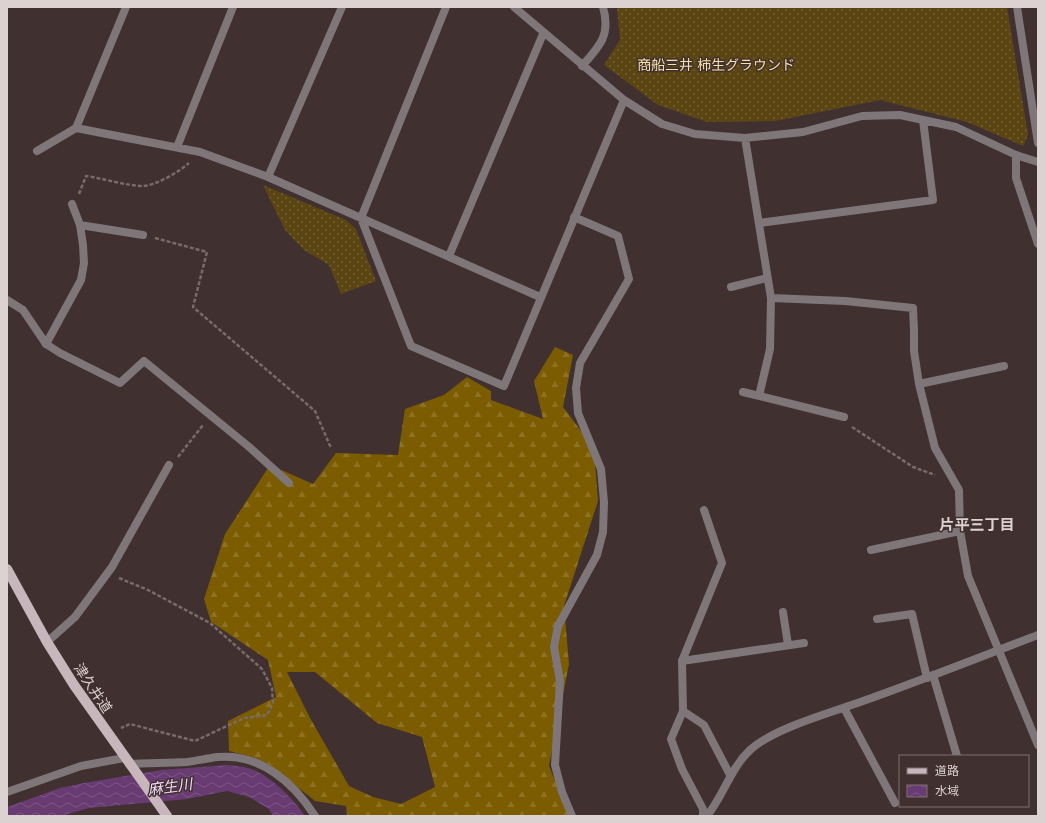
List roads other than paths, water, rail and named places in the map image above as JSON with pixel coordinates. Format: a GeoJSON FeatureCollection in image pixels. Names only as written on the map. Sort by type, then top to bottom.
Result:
{"type":"FeatureCollection","features":[{"type":"Feature","properties":{"kind":"main road","name":"津久井道"},"geometry":{"type":"LineString","coordinates":[[7,569],[47,642],[108,735],[164,812]]}},
{"type":"Feature","properties":{"kind":"street"},"geometry":{"type":"LineString","coordinates":[[37,150],[76,128],[126,7]]}},
{"type":"Feature","properties":{"kind":"street"},"geometry":{"type":"LineString","coordinates":[[177,147],[234,7]]}},
{"type":"Feature","properties":{"kind":"street"},"geometry":{"type":"LineString","coordinates":[[268,177],[342,7]]}},
{"type":"Feature","properties":{"kind":"street"},"geometry":{"type":"LineString","coordinates":[[446,7],[361,218],[411,346],[504,386],[540,297],[624,100]]}},
{"type":"Feature","properties":{"kind":"street"},"geometry":{"type":"LineString","coordinates":[[514,7],[543,34],[624,100],[662,124],[695,134],[745,138],[803,132],[862,116],[900,115],[956,127],[1016,155],[1038,162]]}},
{"type":"Feature","properties":{"kind":"street"},"geometry":{"type":"LineString","coordinates":[[582,66],[604,38],[607,20],[603,7]]}},
{"type":"Feature","properties":{"kind":"street"},"geometry":{"type":"LineString","coordinates":[[1017,7],[1038,143]]}},
{"type":"Feature","properties":{"kind":"street"},"geometry":{"type":"LineString","coordinates":[[449,256],[543,34]]}},
{"type":"Feature","properties":{"kind":"street"},"geometry":{"type":"LineString","coordinates":[[759,223],[933,200],[923,120]]}},
{"type":"Feature","properties":{"kind":"street"},"geometry":{"type":"LineString","coordinates":[[76,128],[200,152],[268,177],[540,297]]}},
{"type":"Feature","properties":{"kind":"street"},"geometry":{"type":"LineString","coordinates":[[745,138],[771,298],[770,349],[759,396]]}},
{"type":"Feature","properties":{"kind":"street"},"geometry":{"type":"LineString","coordinates":[[1016,155],[1016,178],[1038,244]]}},
{"type":"Feature","properties":{"kind":"street"},"geometry":{"type":"LineString","coordinates":[[46,344],[81,280],[84,263],[80,225],[72,204]]}},
{"type":"Feature","properties":{"kind":"street"},"geometry":{"type":"LineString","coordinates":[[572,816],[562,792],[554,765],[560,681],[554,647],[558,626],[597,555],[603,532],[604,502],[601,469],[578,413],[576,388],[580,362],[629,279],[618,236],[574,217]]}},
{"type":"Feature","properties":{"kind":"street"},"geometry":{"type":"LineString","coordinates":[[80,225],[143,236]]}},
{"type":"Feature","properties":{"kind":"street"},"geometry":{"type":"LineString","coordinates":[[731,287],[767,278]]}},
{"type":"Feature","properties":{"kind":"street"},"geometry":{"type":"LineString","coordinates":[[771,298],[845,301],[913,308],[914,351],[919,384],[934,448],[959,490],[960,531],[968,576],[1038,744]]}},
{"type":"Feature","properties":{"kind":"street"},"geometry":{"type":"LineString","coordinates":[[7,300],[23,310],[46,344],[60,353],[120,383],[144,361],[248,446],[289,482]]}},
{"type":"Feature","properties":{"kind":"street"},"geometry":{"type":"LineString","coordinates":[[919,384],[1004,366]]}},
{"type":"Feature","properties":{"kind":"street"},"geometry":{"type":"LineString","coordinates":[[743,392],[844,417]]}},
{"type":"Feature","properties":{"kind":"street"},"geometry":{"type":"LineString","coordinates":[[47,642],[75,617],[108,574],[169,465]]}},
{"type":"Feature","properties":{"kind":"street"},"geometry":{"type":"LineString","coordinates":[[703,816],[703,809],[682,769],[671,739],[683,711],[682,661],[722,563],[704,510]]}},
{"type":"Feature","properties":{"kind":"street"},"geometry":{"type":"LineString","coordinates":[[871,550],[960,531]]}},
{"type":"Feature","properties":{"kind":"street"},"geometry":{"type":"LineString","coordinates":[[783,612],[788,646]]}},
{"type":"Feature","properties":{"kind":"street"},"geometry":{"type":"LineString","coordinates":[[877,619],[912,614],[930,677],[957,755]]}},
{"type":"Feature","properties":{"kind":"street"},"geometry":{"type":"LineString","coordinates":[[707,816],[714,807],[730,775],[749,750],[773,734],[930,677],[1038,634]]}},
{"type":"Feature","properties":{"kind":"street"},"geometry":{"type":"LineString","coordinates":[[682,661],[804,643]]}},
{"type":"Feature","properties":{"kind":"street"},"geometry":{"type":"LineString","coordinates":[[844,708],[895,803]]}},
{"type":"Feature","properties":{"kind":"street"},"geometry":{"type":"LineString","coordinates":[[683,711],[704,725],[730,775]]}},
{"type":"Feature","properties":{"kind":"street"},"geometry":{"type":"LineString","coordinates":[[7,792],[81,766],[189,762],[218,757],[237,758],[251,761],[268,768],[292,785],[315,816]]}},
{"type":"Feature","properties":{"kind":"water","name":"麻生川"},"geometry":{"type":"Polygon","coordinates":[[[227,765],[248,768],[264,775],[294,802],[305,816],[273,816],[269,809],[249,797],[227,791],[187,799],[89,808],[61,816],[7,816],[7,807],[60,788],[161,770],[227,765]]]}},
{"type":"Feature","properties":{"kind":"district","name":"片平三丁目"},"geometry":{"type":"Point","coordinates":[977,525]}},
{"type":"Feature","properties":{"kind":"park label","name":"商船三井 柿生グラウンド"},"geometry":{"type":"Point","coordinates":[716,65]}}]}
